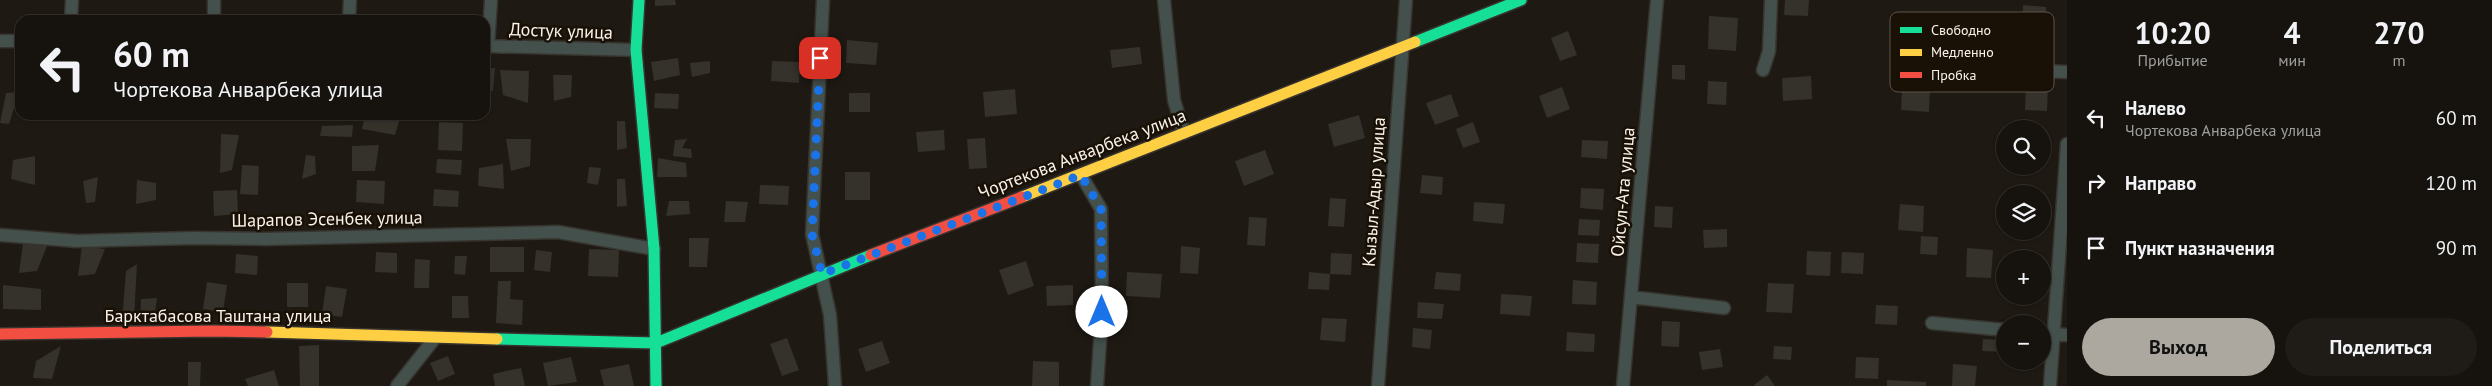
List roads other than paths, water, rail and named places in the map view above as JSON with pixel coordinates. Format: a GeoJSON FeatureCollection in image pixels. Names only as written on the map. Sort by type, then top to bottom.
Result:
{"type":"FeatureCollection","features":[{"type":"Feature","properties":{"kind":"street"},"geometry":{"type":"LineString","coordinates":[[71,15],[72,0]]}},
{"type":"Feature","properties":{"kind":"street"},"geometry":{"type":"LineString","coordinates":[[214,0],[214,15]]}},
{"type":"Feature","properties":{"kind":"street"},"geometry":{"type":"LineString","coordinates":[[349,15],[350,0]]}},
{"type":"Feature","properties":{"kind":"street"},"geometry":{"type":"LineString","coordinates":[[490,15],[491,0]]}},
{"type":"Feature","properties":{"kind":"street"},"geometry":{"type":"LineString","coordinates":[[639,0],[636,50],[654,249],[656,386]]}},
{"type":"Feature","properties":{"kind":"street"},"geometry":{"type":"LineString","coordinates":[[823,0],[812,234],[830,315],[835,386]]}},
{"type":"Feature","properties":{"kind":"street"},"geometry":{"type":"LineString","coordinates":[[1164,0],[1174,100],[1184,133]]}},
{"type":"Feature","properties":{"kind":"street","name":"Кызыл-Адыр улица"},"geometry":{"type":"LineString","coordinates":[[1378,386],[1406,0]]}},
{"type":"Feature","properties":{"kind":"street","name":"Чортекова Анварбека улица"},"geometry":{"type":"LineString","coordinates":[[656,343],[822,274],[1081,175],[1521,0]]}},
{"type":"Feature","properties":{"kind":"street","name":"Ойсул-Ата улица"},"geometry":{"type":"LineString","coordinates":[[1623,386],[1656,0]]}},
{"type":"Feature","properties":{"kind":"street"},"geometry":{"type":"LineString","coordinates":[[1763,70],[1769,51],[1771,0]]}},
{"type":"Feature","properties":{"kind":"street"},"geometry":{"type":"LineString","coordinates":[[0,41],[15,41]]}},
{"type":"Feature","properties":{"kind":"street","name":"Достук улица"},"geometry":{"type":"LineString","coordinates":[[490,46],[636,50]]}},
{"type":"Feature","properties":{"kind":"street"},"geometry":{"type":"LineString","coordinates":[[2054,72],[2067,72]]}},
{"type":"Feature","properties":{"kind":"street"},"geometry":{"type":"LineString","coordinates":[[2050,315],[2067,144]]}},
{"type":"Feature","properties":{"kind":"street"},"geometry":{"type":"LineString","coordinates":[[1081,175],[1101,209],[1102,312],[1097,386]]}},
{"type":"Feature","properties":{"kind":"street","name":"Шарапов Эсенбек улица"},"geometry":{"type":"LineString","coordinates":[[0,235],[77,241],[165,238],[266,239],[558,232],[654,249]]}},
{"type":"Feature","properties":{"kind":"street"},"geometry":{"type":"LineString","coordinates":[[1631,297],[1724,308]]}},
{"type":"Feature","properties":{"kind":"street"},"geometry":{"type":"LineString","coordinates":[[1932,323],[1996,329]]}},
{"type":"Feature","properties":{"kind":"street","name":"Барктабасова Таштана улица"},"geometry":{"type":"LineString","coordinates":[[0,334],[212,331],[656,343]]}},
{"type":"Feature","properties":{"kind":"street"},"geometry":{"type":"LineString","coordinates":[[2051,334],[2067,335]]}},
{"type":"Feature","properties":{"kind":"street"},"geometry":{"type":"LineString","coordinates":[[397,386],[435,338]]}},
{"type":"Feature","properties":{"kind":"street"},"geometry":{"type":"LineString","coordinates":[[2049,370],[2050,386]]}}]}
